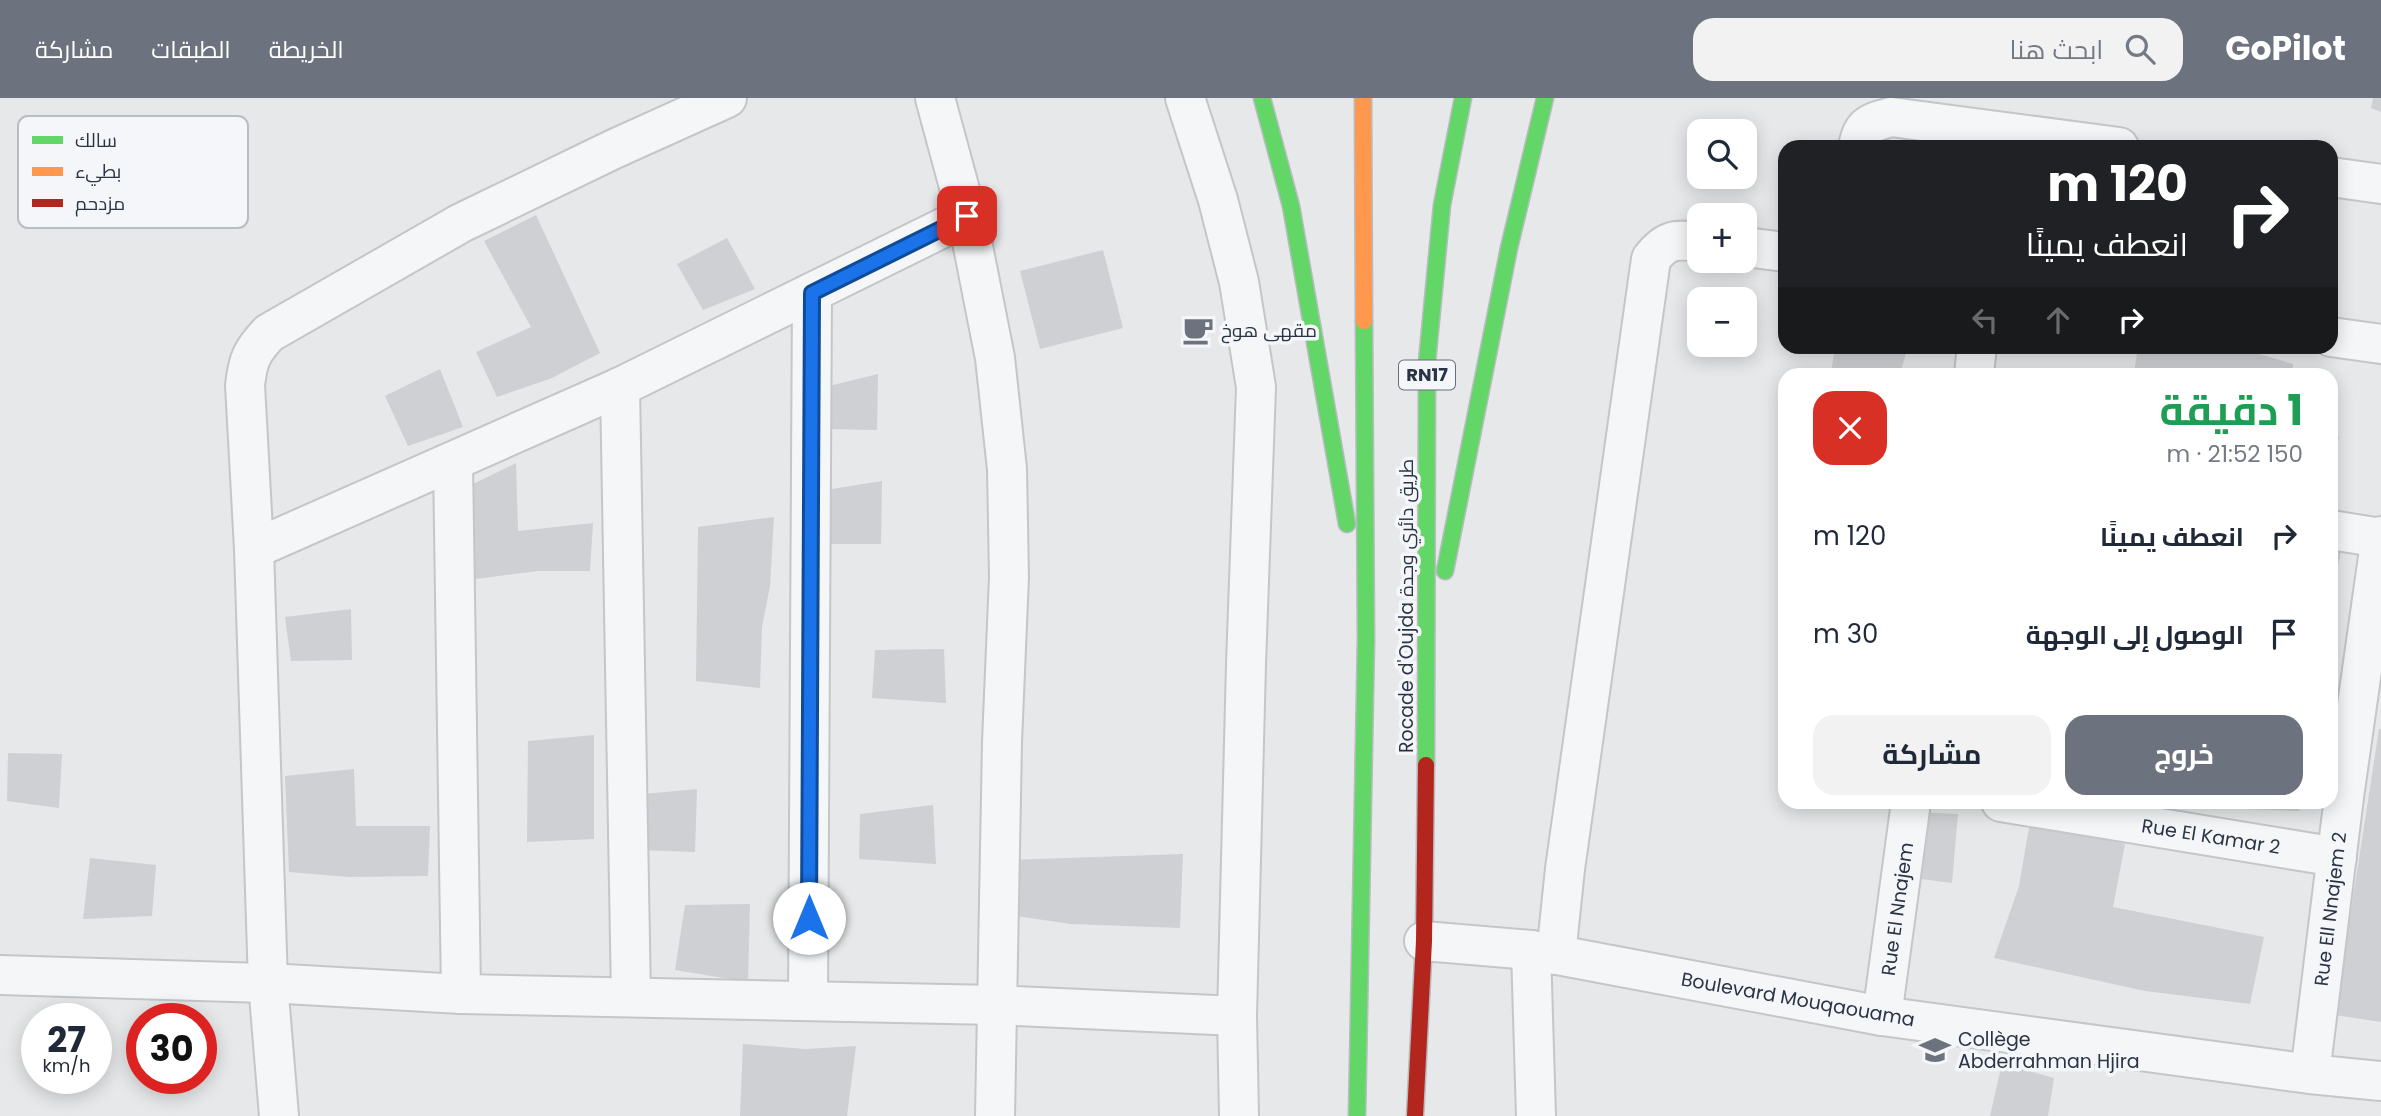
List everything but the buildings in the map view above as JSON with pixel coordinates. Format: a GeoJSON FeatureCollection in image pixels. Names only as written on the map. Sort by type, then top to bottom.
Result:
{"type":"FeatureCollection","features":[{"type":"Feature","properties":{"kind":"highway"},"geometry":{"type":"LineString","coordinates":[[1262,98],[1291,206],[1366,640]]}},
{"type":"Feature","properties":{"kind":"highway","name":"Rocade d'Oujda طريق دائري وجدة"},"geometry":{"type":"LineString","coordinates":[[1357,1116],[1366,640],[1363,98]]}},
{"type":"Feature","properties":{"kind":"highway","name":"Rocade d'Oujda طريق دائري وجدة"},"geometry":{"type":"LineString","coordinates":[[1415,1116],[1424,941],[1428,655],[1427,362],[1442,205],[1463,98]]}},
{"type":"Feature","properties":{"kind":"highway"},"geometry":{"type":"LineString","coordinates":[[1428,655],[1509,248],[1545,98]]}},
{"type":"Feature","properties":{"kind":"street"},"geometry":{"type":"LineString","coordinates":[[279,1116],[268,983],[254,549],[245,385],[248,362],[255,348],[269,333],[461,223],[727,98]]}},
{"type":"Feature","properties":{"kind":"street"},"geometry":{"type":"LineString","coordinates":[[935,98],[967,216],[995,358],[1007,469],[1009,577],[1002,742],[995,1116]]}},
{"type":"Feature","properties":{"kind":"street"},"geometry":{"type":"LineString","coordinates":[[1185,98],[1219,200],[1239,282],[1256,387],[1237,1016],[1239,1116]]}},
{"type":"Feature","properties":{"kind":"street"},"geometry":{"type":"LineString","coordinates":[[1859,140],[1861,132],[1871,122],[1891,117],[2066,140]]}},
{"type":"Feature","properties":{"kind":"street"},"geometry":{"type":"LineString","coordinates":[[2338,178],[2381,184]]}},
{"type":"Feature","properties":{"kind":"street"},"geometry":{"type":"LineString","coordinates":[[254,549],[620,387],[967,216]]}},
{"type":"Feature","properties":{"kind":"street"},"geometry":{"type":"LineString","coordinates":[[1536,1116],[1543,953],[1565,869],[1651,259],[1659,248],[1668,242],[1687,241]]}},
{"type":"Feature","properties":{"kind":"street"},"geometry":{"type":"LineString","coordinates":[[1757,248],[1778,251]]}},
{"type":"Feature","properties":{"kind":"street"},"geometry":{"type":"LineString","coordinates":[[808,1000],[812,293]]}},
{"type":"Feature","properties":{"kind":"street"},"geometry":{"type":"LineString","coordinates":[[2338,338],[2381,344]]}},
{"type":"Feature","properties":{"kind":"street"},"geometry":{"type":"LineString","coordinates":[[620,387],[631,996]]}},
{"type":"Feature","properties":{"kind":"street"},"geometry":{"type":"LineString","coordinates":[[453,462],[461,994]]}},
{"type":"Feature","properties":{"kind":"street"},"geometry":{"type":"LineString","coordinates":[[2338,531],[2381,537]]}},
{"type":"Feature","properties":{"kind":"street","name":"Rue Ell Nnajem 2"},"geometry":{"type":"LineString","coordinates":[[2310,1074],[2381,537]]}},
{"type":"Feature","properties":{"kind":"street","name":"Rue El Nnajem"},"geometry":{"type":"LineString","coordinates":[[1882,1016],[1910,809]]}},
{"type":"Feature","properties":{"kind":"street","name":"Rue El Kamar 2"},"geometry":{"type":"LineString","coordinates":[[2091,809],[2155,814],[2337,857]]}},
{"type":"Feature","properties":{"kind":"street","name":"Boulevard Mouqaouama"},"geometry":{"type":"LineString","coordinates":[[1424,941],[1543,953],[1882,1016],[2310,1074],[2381,1080]]}},
{"type":"Feature","properties":{"kind":"street"},"geometry":{"type":"LineString","coordinates":[[0,975],[268,983],[461,994],[996,1005],[1237,1016]]}},
{"type":"Feature","properties":{"kind":"traffic: fast"},"geometry":{"type":"LineString","coordinates":[[1262,98],[1291,206],[1347,524]]}},
{"type":"Feature","properties":{"kind":"traffic: fast"},"geometry":{"type":"LineString","coordinates":[[1426,765],[1427,362],[1442,205],[1463,98]]}},
{"type":"Feature","properties":{"kind":"traffic: fast"},"geometry":{"type":"LineString","coordinates":[[1445,571],[1509,248],[1545,98]]}},
{"type":"Feature","properties":{"kind":"traffic: fast"},"geometry":{"type":"LineString","coordinates":[[1357,1116],[1366,640],[1364,321]]}},
{"type":"Feature","properties":{"kind":"traffic: slow"},"geometry":{"type":"LineString","coordinates":[[1363,98],[1364,321]]}},
{"type":"Feature","properties":{"kind":"traffic: jam"},"geometry":{"type":"LineString","coordinates":[[1415,1116],[1424,941],[1426,765]]}},
{"type":"Feature","properties":{"kind":"place","name":"مقهى هوخ"},"geometry":{"type":"Point","coordinates":[1198,330]}},
{"type":"Feature","properties":{"kind":"place","name":"Collège Abderrahman Hjira"},"geometry":{"type":"Point","coordinates":[1935,1050]}},
{"type":"Feature","properties":{"kind":"route"},"geometry":{"type":"LineString","coordinates":[[809,918],[812,293],[967,216]]}}]}
